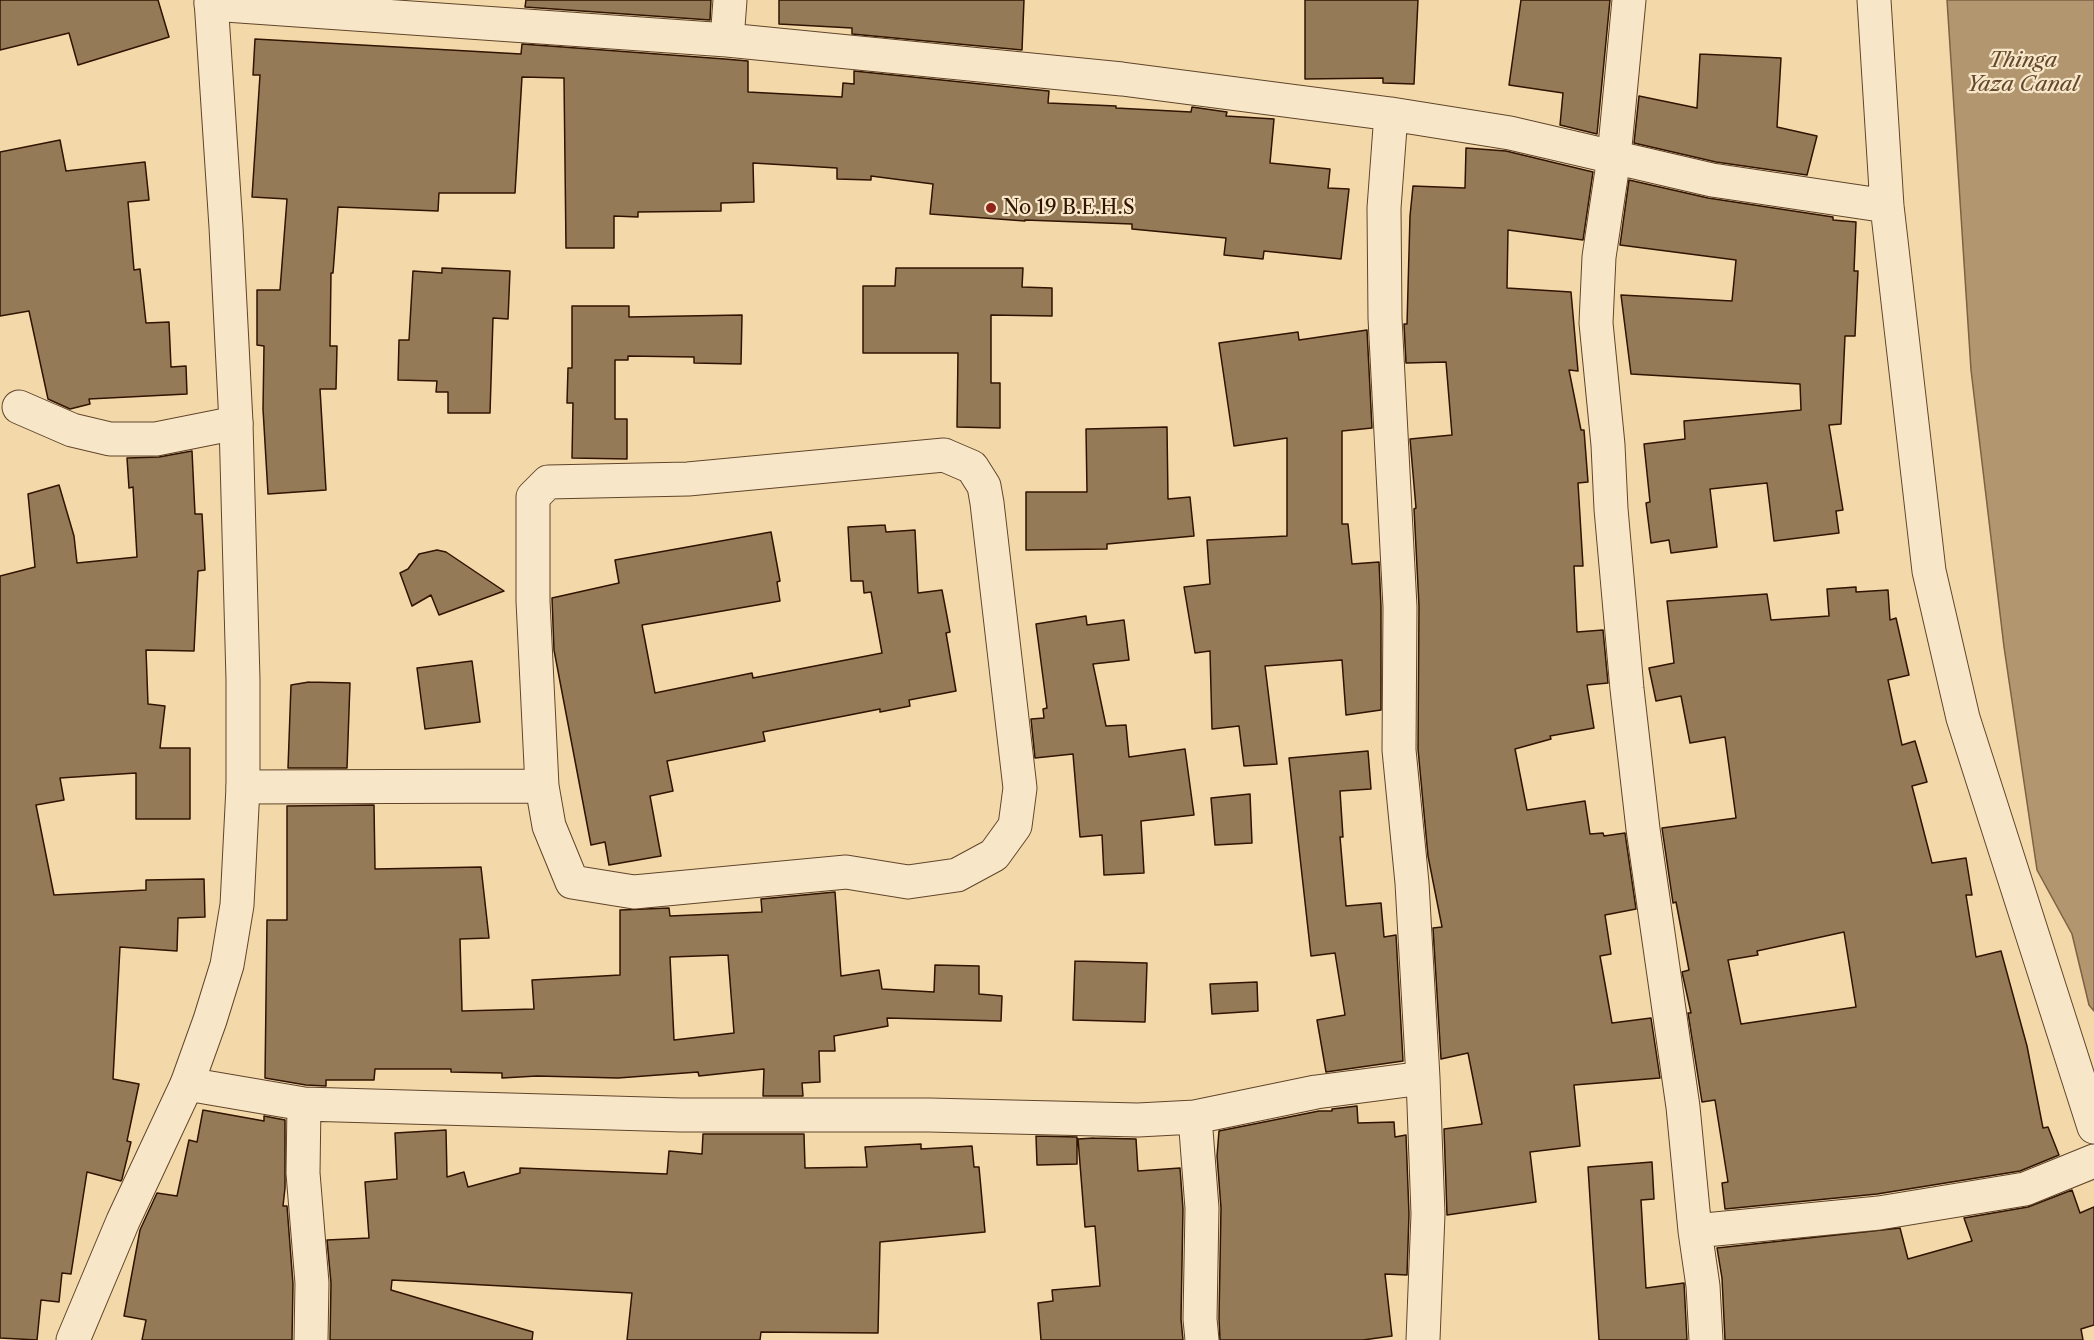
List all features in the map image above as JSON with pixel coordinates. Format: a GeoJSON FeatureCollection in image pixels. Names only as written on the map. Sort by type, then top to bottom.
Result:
{"type":"FeatureCollection","features":[{"type":"Feature","properties":{"kind":"street"},"geometry":{"type":"LineString","coordinates":[[726,40],[730,0]]}},
{"type":"Feature","properties":{"kind":"street"},"geometry":{"type":"LineString","coordinates":[[1629,0],[1614,157],[1599,256],[1596,323],[1625,666],[1642,829],[1683,1107],[1695,1231],[1703,1286],[1706,1340]]}},
{"type":"Feature","properties":{"kind":"street"},"geometry":{"type":"LineString","coordinates":[[1874,0],[1887,206],[1932,582],[1963,718],[2094,1127]]}},
{"type":"Feature","properties":{"kind":"street"},"geometry":{"type":"LineString","coordinates":[[73,1340],[123,1221],[186,1084],[210,1020],[227,964],[237,905],[243,787],[243,680],[236,423],[211,2],[726,40],[1122,80],[1391,114],[1510,134],[1712,180],[1887,206]]}},
{"type":"Feature","properties":{"kind":"street"},"geometry":{"type":"LineString","coordinates":[[1391,114],[1384,208],[1385,318],[1400,607],[1399,750],[1412,883],[1428,1214],[1423,1340]]}},
{"type":"Feature","properties":{"kind":"street"},"geometry":{"type":"LineString","coordinates":[[19,407],[72,430],[110,439],[156,440],[236,423]]}},
{"type":"Feature","properties":{"kind":"street"},"geometry":{"type":"LineString","coordinates":[[944,455],[972,466],[984,486],[987,503],[1020,788],[1015,826],[994,855],[957,875],[908,882],[846,872],[634,892],[572,882],[549,826],[542,786],[533,601],[533,496],[548,482],[688,479],[944,455]]}},
{"type":"Feature","properties":{"kind":"street"},"geometry":{"type":"LineString","coordinates":[[243,787],[542,786]]}},
{"type":"Feature","properties":{"kind":"street"},"geometry":{"type":"LineString","coordinates":[[186,1084],[304,1104],[681,1115],[929,1115],[1138,1120],[1195,1117],[1316,1092],[1422,1078]]}},
{"type":"Feature","properties":{"kind":"street"},"geometry":{"type":"LineString","coordinates":[[304,1104],[303,1173],[312,1282],[310,1340]]}},
{"type":"Feature","properties":{"kind":"street"},"geometry":{"type":"LineString","coordinates":[[1195,1117],[1202,1208],[1200,1319],[1202,1340]]}},
{"type":"Feature","properties":{"kind":"street"},"geometry":{"type":"LineString","coordinates":[[1695,1231],[1879,1213],[2025,1189],[2094,1161]]}},
{"type":"Feature","properties":{"kind":"water","name":"Thinga Yaza Canal"},"geometry":{"type":"Polygon","coordinates":[[[1947,0],[2094,0],[2094,1011],[2089,1005],[2072,934],[2037,870],[2004,647],[1971,370],[1947,0]]]}},
{"type":"Feature","properties":{"kind":"building"},"geometry":{"type":"Polygon","coordinates":[[[0,0],[158,0],[169,37],[78,65],[69,33],[0,50],[0,0]]]}},
{"type":"Feature","properties":{"kind":"building"},"geometry":{"type":"Polygon","coordinates":[[[526,0],[711,0],[710,20],[525,7],[526,0]]]}},
{"type":"Feature","properties":{"kind":"building"},"geometry":{"type":"Polygon","coordinates":[[[779,0],[1024,0],[1022,50],[852,34],[852,28],[779,24],[779,0]]]}},
{"type":"Feature","properties":{"kind":"building"},"geometry":{"type":"Polygon","coordinates":[[[1305,0],[1418,0],[1414,84],[1383,83],[1383,78],[1305,79],[1305,0]]]}},
{"type":"Feature","properties":{"kind":"building"},"geometry":{"type":"Polygon","coordinates":[[[1521,0],[1610,0],[1597,134],[1560,125],[1563,93],[1509,85],[1521,0]]]}},
{"type":"Feature","properties":{"kind":"building"},"geometry":{"type":"Polygon","coordinates":[[[255,39],[521,54],[522,44],[725,59],[748,61],[748,92],[842,97],[843,83],[854,84],[854,71],[1049,91],[1048,103],[1191,112],[1192,107],[1227,112],[1226,116],[1274,119],[1270,163],[1330,169],[1328,188],[1349,189],[1341,259],[1264,251],[1263,259],[1224,255],[1226,238],[1132,229],[1132,224],[1025,221],[930,214],[933,184],[871,176],[871,180],[837,179],[837,168],[753,163],[754,202],[721,203],[721,211],[638,212],[638,217],[614,216],[614,248],[566,248],[564,78],[522,77],[515,193],[439,193],[438,211],[338,207],[333,273],[331,273],[330,346],[337,346],[336,389],[320,389],[326,490],[268,494],[263,409],[264,346],[257,345],[257,290],[280,290],[287,199],[252,197],[260,75],[253,75],[255,39]]]}},
{"type":"Feature","properties":{"kind":"building"},"geometry":{"type":"Polygon","coordinates":[[[1700,54],[1781,58],[1777,127],[1817,136],[1807,175],[1716,162],[1634,143],[1639,96],[1697,108],[1700,54]]]}},
{"type":"Feature","properties":{"kind":"building"},"geometry":{"type":"Polygon","coordinates":[[[60,140],[66,171],[145,162],[149,200],[128,202],[134,270],[140,269],[146,323],[169,322],[171,367],[186,366],[187,394],[89,399],[90,404],[70,409],[48,399],[29,311],[0,316],[0,152],[60,140]]]}},
{"type":"Feature","properties":{"kind":"building"},"geometry":{"type":"Polygon","coordinates":[[[1466,148],[1506,151],[1593,172],[1583,240],[1508,230],[1507,288],[1571,292],[1578,371],[1569,370],[1581,430],[1584,430],[1588,482],[1578,483],[1583,566],[1574,566],[1577,632],[1603,630],[1608,683],[1587,685],[1594,728],[1550,736],[1551,739],[1515,749],[1527,810],[1585,801],[1590,834],[1603,833],[1604,836],[1625,833],[1636,909],[1605,915],[1611,954],[1600,956],[1612,1023],[1651,1018],[1660,1078],[1574,1085],[1580,1146],[1530,1152],[1536,1202],[1447,1215],[1444,1129],[1482,1124],[1468,1053],[1441,1059],[1433,928],[1442,927],[1428,856],[1418,749],[1419,606],[1414,509],[1416,508],[1410,439],[1452,435],[1446,362],[1406,363],[1404,324],[1407,324],[1413,186],[1465,188],[1466,148]]]}},
{"type":"Feature","properties":{"kind":"building"},"geometry":{"type":"Polygon","coordinates":[[[1629,180],[1708,198],[1856,222],[1854,271],[1858,271],[1855,336],[1845,336],[1841,424],[1829,425],[1843,510],[1836,511],[1839,533],[1774,541],[1767,483],[1710,489],[1717,547],[1671,553],[1669,540],[1651,543],[1646,503],[1650,502],[1644,444],[1685,439],[1684,421],[1801,410],[1800,384],[1631,374],[1621,295],[1732,301],[1736,260],[1620,245],[1629,180]]]}},
{"type":"Feature","properties":{"kind":"building"},"geometry":{"type":"Polygon","coordinates":[[[442,268],[510,271],[508,319],[493,318],[490,413],[448,413],[448,392],[436,392],[437,381],[398,380],[399,340],[409,340],[413,271],[442,273],[442,268]]]}},
{"type":"Feature","properties":{"kind":"building"},"geometry":{"type":"Polygon","coordinates":[[[896,268],[1023,268],[1022,287],[1052,288],[1052,316],[991,315],[991,383],[1000,383],[1000,428],[957,427],[958,353],[863,353],[863,286],[895,286],[896,268]]]}},
{"type":"Feature","properties":{"kind":"building"},"geometry":{"type":"Polygon","coordinates":[[[572,306],[629,306],[629,317],[742,315],[741,364],[694,363],[694,357],[628,356],[628,360],[615,360],[615,419],[627,419],[627,459],[572,458],[573,403],[567,403],[568,368],[572,368],[572,306]]]}},
{"type":"Feature","properties":{"kind":"building"},"geometry":{"type":"Polygon","coordinates":[[[1367,330],[1372,428],[1342,431],[1342,524],[1348,524],[1352,564],[1379,562],[1381,710],[1346,715],[1342,660],[1265,666],[1277,764],[1244,766],[1239,726],[1212,729],[1210,651],[1195,653],[1184,587],[1210,584],[1207,540],[1287,536],[1287,438],[1234,446],[1219,343],[1298,332],[1299,340],[1367,330]]]}},
{"type":"Feature","properties":{"kind":"building"},"geometry":{"type":"Polygon","coordinates":[[[1167,427],[1168,499],[1190,497],[1194,536],[1107,544],[1107,549],[1026,550],[1026,492],[1087,492],[1086,429],[1167,427]]]}},
{"type":"Feature","properties":{"kind":"building"},"geometry":{"type":"Polygon","coordinates":[[[192,451],[195,514],[202,514],[205,570],[198,571],[194,651],[146,650],[148,704],[165,706],[160,748],[190,748],[190,819],[136,819],[136,773],[60,778],[64,800],[36,805],[54,895],[146,890],[146,880],[204,879],[205,917],[178,918],[177,951],[120,947],[113,1079],[139,1084],[127,1141],[131,1142],[122,1179],[121,1181],[87,1172],[71,1274],[62,1273],[59,1302],[41,1300],[37,1340],[0,1338],[0,576],[35,567],[28,494],[59,485],[74,536],[77,563],[137,557],[133,487],[129,488],[127,458],[159,457],[192,451]]]}},
{"type":"Feature","properties":{"kind":"building"},"geometry":{"type":"Polygon","coordinates":[[[885,525],[886,532],[915,530],[918,593],[942,590],[950,632],[946,633],[956,691],[909,700],[910,706],[880,712],[880,709],[763,732],[765,741],[667,761],[673,791],[650,796],[661,856],[609,865],[605,842],[591,845],[554,650],[552,598],[619,583],[615,560],[771,532],[780,581],[777,582],[780,601],[642,625],[655,693],[752,673],[753,678],[882,653],[871,592],[864,593],[863,581],[851,581],[848,527],[885,525]]]}},
{"type":"Feature","properties":{"kind":"building"},"geometry":{"type":"Polygon","coordinates":[[[437,550],[446,552],[504,591],[439,615],[431,595],[412,606],[400,573],[408,569],[419,554],[437,550]]]}},
{"type":"Feature","properties":{"kind":"building"},"geometry":{"type":"Polygon","coordinates":[[[1856,587],[1856,592],[1888,590],[1890,620],[1896,618],[1909,675],[1888,680],[1902,745],[1915,741],[1927,782],[1912,786],[1932,863],[1966,858],[1972,895],[1966,895],[1976,957],[2001,951],[2027,1046],[2043,1128],[2048,1127],[2059,1155],[2020,1171],[1877,1194],[1725,1209],[1722,1183],[1728,1182],[1715,1100],[1702,1102],[1688,1013],[1691,1013],[1682,972],[1689,970],[1676,902],[1673,903],[1662,828],[1736,818],[1725,737],[1690,743],[1681,696],[1656,701],[1649,668],[1674,663],[1667,601],[1767,594],[1771,620],[1829,616],[1827,589],[1856,587]],[[1844,932],[1757,951],[1758,955],[1728,960],[1741,1024],[1856,1007],[1844,932]]]}},
{"type":"Feature","properties":{"kind":"building"},"geometry":{"type":"Polygon","coordinates":[[[1086,616],[1087,625],[1124,620],[1129,660],[1093,664],[1106,726],[1126,725],[1129,757],[1185,749],[1194,815],[1141,821],[1144,873],[1104,875],[1102,835],[1080,837],[1073,754],[1035,758],[1031,719],[1044,718],[1043,709],[1047,708],[1036,624],[1086,616]]]}},
{"type":"Feature","properties":{"kind":"building"},"geometry":{"type":"Polygon","coordinates":[[[472,661],[480,722],[425,729],[417,668],[472,661]]]}},
{"type":"Feature","properties":{"kind":"building"},"geometry":{"type":"Polygon","coordinates":[[[309,682],[350,683],[347,768],[288,768],[291,685],[309,682]]]}},
{"type":"Feature","properties":{"kind":"building"},"geometry":{"type":"Polygon","coordinates":[[[1368,751],[1371,789],[1340,791],[1343,837],[1340,837],[1346,906],[1381,903],[1384,937],[1396,935],[1403,1061],[1326,1072],[1317,1020],[1345,1015],[1335,953],[1311,956],[1289,758],[1368,751]]]}},
{"type":"Feature","properties":{"kind":"building"},"geometry":{"type":"Polygon","coordinates":[[[1250,794],[1252,843],[1215,845],[1211,798],[1250,794]]]}},
{"type":"Feature","properties":{"kind":"building"},"geometry":{"type":"Polygon","coordinates":[[[374,805],[375,869],[481,867],[489,938],[460,939],[462,1011],[534,1009],[532,980],[620,975],[620,910],[669,908],[670,916],[762,912],[761,899],[835,892],[841,976],[879,970],[882,989],[934,992],[935,965],[979,966],[979,994],[1002,996],[1001,1021],[887,1018],[888,1026],[834,1036],[835,1051],[819,1051],[820,1082],[802,1083],[803,1096],[763,1096],[764,1069],[699,1076],[698,1072],[618,1078],[537,1076],[502,1078],[502,1073],[451,1072],[451,1069],[375,1069],[374,1080],[326,1080],[326,1086],[265,1078],[267,920],[287,920],[287,806],[374,805]],[[728,955],[670,957],[674,1040],[734,1033],[728,955]]]}},
{"type":"Feature","properties":{"kind":"building"},"geometry":{"type":"Polygon","coordinates":[[[1075,961],[1147,963],[1145,1022],[1073,1020],[1075,961]]]}},
{"type":"Feature","properties":{"kind":"building"},"geometry":{"type":"Polygon","coordinates":[[[1257,982],[1258,1011],[1212,1014],[1210,984],[1257,982]]]}},
{"type":"Feature","properties":{"kind":"building"},"geometry":{"type":"Polygon","coordinates":[[[1357,1106],[1358,1123],[1394,1122],[1395,1137],[1406,1135],[1409,1214],[1407,1275],[1385,1274],[1392,1336],[1363,1340],[1220,1340],[1221,1208],[1217,1156],[1219,1131],[1319,1111],[1357,1106]]]}},
{"type":"Feature","properties":{"kind":"building"},"geometry":{"type":"Polygon","coordinates":[[[203,1110],[264,1121],[264,1116],[285,1120],[283,1206],[287,1206],[293,1284],[292,1340],[142,1340],[146,1320],[124,1316],[140,1230],[157,1193],[177,1196],[189,1140],[197,1142],[203,1110]]]}},
{"type":"Feature","properties":{"kind":"building"},"geometry":{"type":"Polygon","coordinates":[[[446,1130],[447,1177],[464,1172],[468,1187],[520,1173],[520,1168],[667,1174],[669,1151],[702,1154],[703,1134],[804,1134],[805,1168],[867,1167],[865,1147],[921,1144],[921,1149],[972,1146],[974,1167],[979,1167],[985,1232],[880,1242],[878,1333],[761,1332],[760,1340],[627,1340],[632,1293],[392,1280],[391,1290],[533,1332],[532,1340],[330,1340],[331,1283],[327,1240],[369,1238],[365,1182],[397,1179],[395,1133],[446,1130]]]}},
{"type":"Feature","properties":{"kind":"building"},"geometry":{"type":"Polygon","coordinates":[[[1036,1136],[1077,1137],[1077,1164],[1037,1165],[1036,1136]]]}},
{"type":"Feature","properties":{"kind":"building"},"geometry":{"type":"Polygon","coordinates":[[[1078,1139],[1136,1139],[1138,1171],[1180,1168],[1183,1209],[1181,1319],[1183,1340],[1041,1340],[1038,1303],[1053,1301],[1052,1290],[1100,1286],[1095,1226],[1085,1227],[1078,1139]]]}},
{"type":"Feature","properties":{"kind":"building"},"geometry":{"type":"Polygon","coordinates":[[[1652,1162],[1654,1199],[1641,1200],[1646,1288],[1684,1283],[1687,1340],[1599,1340],[1588,1167],[1652,1162]]]}},
{"type":"Feature","properties":{"kind":"building"},"geometry":{"type":"Polygon","coordinates":[[[2072,1190],[2080,1213],[2094,1207],[2094,1325],[2081,1329],[2083,1340],[1725,1340],[1722,1278],[1717,1248],[1900,1228],[1908,1259],[1972,1241],[1964,1218],[2028,1207],[2072,1190]]]}},
{"type":"Feature","properties":{"kind":"place","name":"No 19 B.E.H.S"},"geometry":{"type":"Point","coordinates":[991,208]}}]}
